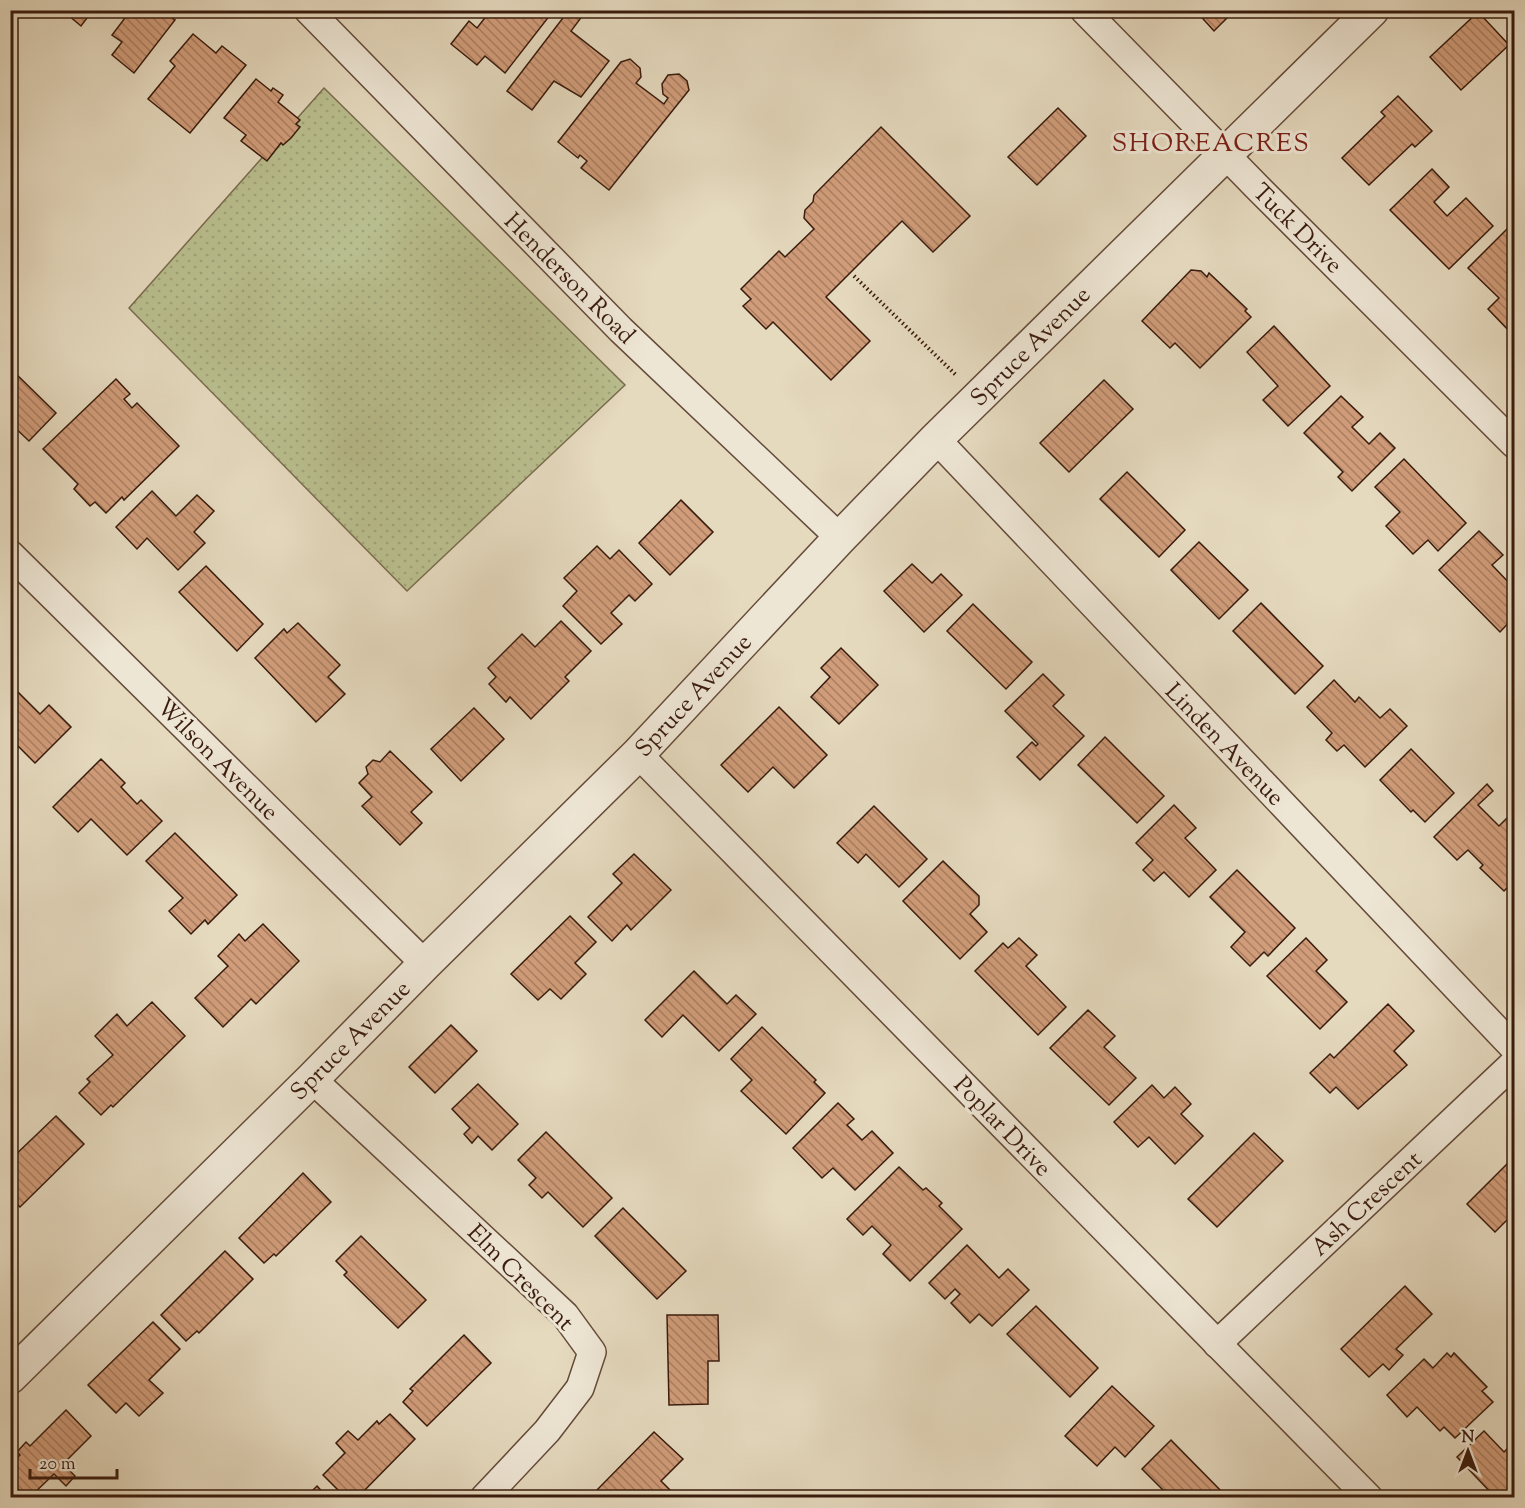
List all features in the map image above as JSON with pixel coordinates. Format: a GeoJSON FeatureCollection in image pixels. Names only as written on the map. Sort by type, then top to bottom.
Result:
{"type":"FeatureCollection","features":[{"type":"Feature","properties":{"kind":"street","name":"Henderson Road"},"geometry":{"type":"LineString","coordinates":[[308,10],[621,330],[840,538]]}},
{"type":"Feature","properties":{"kind":"street","name":"Tuck Drive"},"geometry":{"type":"LineString","coordinates":[[1084,10],[1515,444]]}},
{"type":"Feature","properties":{"kind":"street","name":"Spruce Avenue"},"geometry":{"type":"LineString","coordinates":[[10,1377],[638,754],[936,439],[1372,10]]}},
{"type":"Feature","properties":{"kind":"street","name":"Linden Avenue"},"geometry":{"type":"LineString","coordinates":[[936,439],[1515,1048]]}},
{"type":"Feature","properties":{"kind":"street","name":"Wilson Avenue"},"geometry":{"type":"LineString","coordinates":[[10,554],[424,964]]}},
{"type":"Feature","properties":{"kind":"street","name":"Poplar Drive"},"geometry":{"type":"LineString","coordinates":[[638,754],[1369,1497]]}},
{"type":"Feature","properties":{"kind":"street","name":"Ash Crescent"},"geometry":{"type":"LineString","coordinates":[[1217,1344],[1515,1063]]}},
{"type":"Feature","properties":{"kind":"street","name":"Elm Crescent"},"geometry":{"type":"LineString","coordinates":[[312,1079],[565,1316],[592,1352],[580,1388],[547,1431],[484,1497]]}},
{"type":"Feature","properties":{"kind":"path"},"geometry":{"type":"LineString","coordinates":[[854,276],[956,375]]}},
{"type":"Feature","properties":{"kind":"green space"},"geometry":{"type":"Polygon","coordinates":[[[324,88],[625,385],[407,591],[129,308],[324,88]]]}},
{"type":"Feature","properties":{"kind":"building"},"geometry":{"type":"Polygon","coordinates":[[[62,10],[93,10],[81,26],[62,10]]]}},
{"type":"Feature","properties":{"kind":"building"},"geometry":{"type":"Polygon","coordinates":[[[131,10],[162,10],[175,20],[134,73],[112,55],[122,42],[112,35],[131,10]]]}},
{"type":"Feature","properties":{"kind":"building"},"geometry":{"type":"Polygon","coordinates":[[[491,10],[554,10],[505,73],[485,56],[477,65],[451,44],[469,21],[477,28],[491,10]]]}},
{"type":"Feature","properties":{"kind":"building"},"geometry":{"type":"Polygon","coordinates":[[[569,10],[586,11],[571,31],[609,61],[581,97],[554,81],[532,110],[507,91],[569,10]]]}},
{"type":"Feature","properties":{"kind":"building"},"geometry":{"type":"Polygon","coordinates":[[[1195,10],[1235,10],[1214,31],[1195,10]]]}},
{"type":"Feature","properties":{"kind":"building"},"geometry":{"type":"Polygon","coordinates":[[[1500,10],[1514,10],[1514,25],[1500,10]]]}},
{"type":"Feature","properties":{"kind":"building"},"geometry":{"type":"Polygon","coordinates":[[[1477,13],[1509,45],[1461,90],[1430,57],[1477,13]]]}},
{"type":"Feature","properties":{"kind":"building"},"geometry":{"type":"Polygon","coordinates":[[[193,34],[216,53],[222,46],[246,65],[190,133],[148,99],[175,66],[170,61],[193,34]]]}},
{"type":"Feature","properties":{"kind":"building"},"geometry":{"type":"Polygon","coordinates":[[[630,59],[640,68],[641,77],[636,83],[664,104],[668,98],[663,94],[662,84],[668,75],[679,74],[687,81],[689,90],[609,190],[581,168],[587,161],[580,155],[578,158],[558,142],[621,62],[630,59]]]}},
{"type":"Feature","properties":{"kind":"building"},"geometry":{"type":"Polygon","coordinates":[[[256,79],[271,91],[273,88],[283,95],[278,102],[300,120],[296,124],[300,127],[283,145],[281,143],[267,161],[241,141],[246,135],[224,118],[256,79]]]}},
{"type":"Feature","properties":{"kind":"building"},"geometry":{"type":"Polygon","coordinates":[[[1398,96],[1432,131],[1415,147],[1412,144],[1369,185],[1342,158],[1385,116],[1381,112],[1398,96]]]}},
{"type":"Feature","properties":{"kind":"building"},"geometry":{"type":"Polygon","coordinates":[[[1058,108],[1086,136],[1037,185],[1008,157],[1058,108]]]}},
{"type":"Feature","properties":{"kind":"building"},"geometry":{"type":"Polygon","coordinates":[[[881,127],[970,216],[933,252],[902,221],[826,297],[870,341],[831,380],[773,322],[766,329],[743,306],[751,299],[741,289],[779,251],[785,257],[814,229],[804,218],[805,210],[813,202],[814,195],[881,127]]]}},
{"type":"Feature","properties":{"kind":"building"},"geometry":{"type":"Polygon","coordinates":[[[1432,169],[1449,187],[1434,202],[1447,216],[1466,198],[1493,226],[1449,269],[1390,210],[1432,169]]]}},
{"type":"Feature","properties":{"kind":"building"},"geometry":{"type":"Polygon","coordinates":[[[1510,226],[1514,230],[1514,331],[1512,334],[1488,309],[1499,298],[1468,268],[1510,226]]]}},
{"type":"Feature","properties":{"kind":"building"},"geometry":{"type":"Polygon","coordinates":[[[1191,270],[1201,271],[1207,277],[1209,273],[1247,309],[1245,311],[1251,317],[1200,368],[1175,343],[1170,348],[1142,321],[1191,270]]]}},
{"type":"Feature","properties":{"kind":"building"},"geometry":{"type":"Polygon","coordinates":[[[1274,326],[1330,386],[1288,426],[1263,400],[1278,386],[1247,352],[1274,326]]]}},
{"type":"Feature","properties":{"kind":"building"},"geometry":{"type":"Polygon","coordinates":[[[10,368],[56,413],[29,441],[10,423],[10,368]]]}},
{"type":"Feature","properties":{"kind":"building"},"geometry":{"type":"Polygon","coordinates":[[[116,379],[130,394],[124,399],[132,408],[137,403],[179,446],[124,500],[122,497],[106,513],[95,502],[90,506],[74,489],[78,484],[43,449],[116,379]]]}},
{"type":"Feature","properties":{"kind":"building"},"geometry":{"type":"Polygon","coordinates":[[[1104,380],[1133,409],[1069,472],[1040,443],[1104,380]]]}},
{"type":"Feature","properties":{"kind":"building"},"geometry":{"type":"Polygon","coordinates":[[[1341,396],[1363,417],[1352,427],[1369,444],[1380,433],[1395,448],[1352,491],[1338,477],[1343,472],[1304,433],[1341,396]]]}},
{"type":"Feature","properties":{"kind":"building"},"geometry":{"type":"Polygon","coordinates":[[[1404,459],[1466,523],[1438,551],[1428,540],[1413,554],[1386,526],[1400,512],[1375,487],[1404,459]]]}},
{"type":"Feature","properties":{"kind":"building"},"geometry":{"type":"Polygon","coordinates":[[[1127,472],[1185,530],[1159,557],[1100,499],[1127,472]]]}},
{"type":"Feature","properties":{"kind":"building"},"geometry":{"type":"Polygon","coordinates":[[[152,491],[176,516],[197,495],[214,511],[194,532],[205,543],[178,570],[147,538],[137,549],[116,527],[152,491]]]}},
{"type":"Feature","properties":{"kind":"building"},"geometry":{"type":"Polygon","coordinates":[[[681,500],[713,532],[670,575],[639,543],[681,500]]]}},
{"type":"Feature","properties":{"kind":"building"},"geometry":{"type":"Polygon","coordinates":[[[1479,531],[1503,555],[1492,565],[1514,588],[1514,617],[1500,632],[1439,570],[1479,531]]]}},
{"type":"Feature","properties":{"kind":"building"},"geometry":{"type":"Polygon","coordinates":[[[1199,542],[1248,590],[1219,619],[1171,570],[1199,542]]]}},
{"type":"Feature","properties":{"kind":"building"},"geometry":{"type":"Polygon","coordinates":[[[597,546],[610,559],[619,550],[652,584],[635,601],[629,595],[611,613],[622,624],[601,644],[563,606],[577,591],[564,578],[597,546]]]}},
{"type":"Feature","properties":{"kind":"building"},"geometry":{"type":"Polygon","coordinates":[[[912,564],[932,583],[941,574],[962,595],[924,632],[884,591],[912,564]]]}},
{"type":"Feature","properties":{"kind":"building"},"geometry":{"type":"Polygon","coordinates":[[[206,566],[263,624],[237,651],[179,592],[206,566]]]}},
{"type":"Feature","properties":{"kind":"building"},"geometry":{"type":"Polygon","coordinates":[[[1261,603],[1323,666],[1295,694],[1233,631],[1261,603]]]}},
{"type":"Feature","properties":{"kind":"building"},"geometry":{"type":"Polygon","coordinates":[[[973,604],[1032,662],[1006,689],[947,631],[973,604]]]}},
{"type":"Feature","properties":{"kind":"building"},"geometry":{"type":"Polygon","coordinates":[[[561,621],[591,651],[565,677],[569,681],[531,719],[510,697],[506,702],[489,684],[496,677],[488,668],[522,634],[535,647],[561,621]]]}},
{"type":"Feature","properties":{"kind":"building"},"geometry":{"type":"Polygon","coordinates":[[[298,623],[340,665],[328,677],[345,694],[316,722],[255,658],[284,629],[287,633],[298,623]]]}},
{"type":"Feature","properties":{"kind":"building"},"geometry":{"type":"Polygon","coordinates":[[[841,648],[878,685],[839,724],[811,697],[830,677],[821,668],[841,648]]]}},
{"type":"Feature","properties":{"kind":"building"},"geometry":{"type":"Polygon","coordinates":[[[1043,674],[1064,695],[1053,706],[1084,736],[1040,780],[1017,757],[1032,742],[1036,746],[1038,744],[1005,711],[1043,674]]]}},
{"type":"Feature","properties":{"kind":"building"},"geometry":{"type":"Polygon","coordinates":[[[1334,680],[1355,702],[1359,697],[1380,718],[1390,709],[1407,726],[1365,767],[1344,745],[1337,751],[1326,740],[1332,733],[1307,707],[1334,680]]]}},
{"type":"Feature","properties":{"kind":"building"},"geometry":{"type":"Polygon","coordinates":[[[10,684],[40,714],[49,705],[71,727],[35,763],[10,738],[10,684]]]}},
{"type":"Feature","properties":{"kind":"building"},"geometry":{"type":"Polygon","coordinates":[[[779,707],[827,755],[794,788],[773,767],[748,792],[721,765],[779,707]]]}},
{"type":"Feature","properties":{"kind":"building"},"geometry":{"type":"Polygon","coordinates":[[[474,708],[504,739],[461,781],[431,749],[474,708]]]}},
{"type":"Feature","properties":{"kind":"building"},"geometry":{"type":"Polygon","coordinates":[[[1105,737],[1164,796],[1137,823],[1078,765],[1105,737]]]}},
{"type":"Feature","properties":{"kind":"building"},"geometry":{"type":"Polygon","coordinates":[[[1411,749],[1454,793],[1425,822],[1413,810],[1411,812],[1380,780],[1411,749]]]}},
{"type":"Feature","properties":{"kind":"building"},"geometry":{"type":"Polygon","coordinates":[[[390,751],[432,792],[411,812],[422,823],[400,845],[362,806],[372,797],[359,783],[368,774],[366,767],[373,760],[380,762],[390,751]]]}},
{"type":"Feature","properties":{"kind":"building"},"geometry":{"type":"Polygon","coordinates":[[[101,759],[125,783],[121,787],[137,804],[141,800],[162,821],[127,855],[91,819],[78,832],[53,807],[101,759]]]}},
{"type":"Feature","properties":{"kind":"building"},"geometry":{"type":"Polygon","coordinates":[[[1487,784],[1493,791],[1478,805],[1499,826],[1511,814],[1514,817],[1514,881],[1504,891],[1480,868],[1483,865],[1468,850],[1457,860],[1434,837],[1487,784]]]}},
{"type":"Feature","properties":{"kind":"building"},"geometry":{"type":"Polygon","coordinates":[[[1174,805],[1196,828],[1185,838],[1216,870],[1189,897],[1164,872],[1154,881],[1143,870],[1153,860],[1136,843],[1174,805]]]}},
{"type":"Feature","properties":{"kind":"building"},"geometry":{"type":"Polygon","coordinates":[[[874,806],[927,859],[899,887],[866,854],[858,863],[837,843],[874,806]]]}},
{"type":"Feature","properties":{"kind":"building"},"geometry":{"type":"Polygon","coordinates":[[[175,833],[237,895],[208,924],[205,920],[191,934],[169,911],[183,898],[146,861],[175,833]]]}},
{"type":"Feature","properties":{"kind":"building"},"geometry":{"type":"Polygon","coordinates":[[[634,854],[671,890],[631,930],[627,925],[612,941],[588,917],[622,883],[613,874],[634,854]]]}},
{"type":"Feature","properties":{"kind":"building"},"geometry":{"type":"Polygon","coordinates":[[[943,861],[979,896],[979,905],[970,914],[987,932],[960,959],[903,901],[943,861]]]}},
{"type":"Feature","properties":{"kind":"building"},"geometry":{"type":"Polygon","coordinates":[[[1237,870],[1295,928],[1268,956],[1264,952],[1250,966],[1231,947],[1245,932],[1210,897],[1237,870]]]}},
{"type":"Feature","properties":{"kind":"building"},"geometry":{"type":"Polygon","coordinates":[[[570,916],[596,942],[575,963],[586,974],[561,999],[550,989],[538,1000],[511,974],[570,916]]]}},
{"type":"Feature","properties":{"kind":"building"},"geometry":{"type":"Polygon","coordinates":[[[263,924],[299,961],[256,1004],[251,999],[223,1027],[195,998],[228,966],[218,956],[239,934],[245,941],[263,924]]]}},
{"type":"Feature","properties":{"kind":"building"},"geometry":{"type":"Polygon","coordinates":[[[1019,938],[1037,955],[1026,966],[1066,1007],[1038,1035],[975,971],[1003,943],[1008,948],[1019,938]]]}},
{"type":"Feature","properties":{"kind":"building"},"geometry":{"type":"Polygon","coordinates":[[[1306,938],[1327,960],[1316,971],[1347,1002],[1320,1029],[1267,976],[1306,938]]]}},
{"type":"Feature","properties":{"kind":"building"},"geometry":{"type":"Polygon","coordinates":[[[694,971],[727,1004],[736,995],[756,1014],[719,1051],[683,1015],[662,1037],[645,1020],[694,971]]]}},
{"type":"Feature","properties":{"kind":"building"},"geometry":{"type":"Polygon","coordinates":[[[152,1002],[185,1036],[113,1107],[111,1105],[101,1115],[79,1093],[90,1082],[87,1079],[113,1055],[95,1036],[117,1014],[127,1026],[152,1002]]]}},
{"type":"Feature","properties":{"kind":"building"},"geometry":{"type":"Polygon","coordinates":[[[1388,1004],[1414,1031],[1394,1051],[1407,1065],[1358,1109],[1336,1087],[1330,1093],[1310,1073],[1330,1054],[1334,1058],[1388,1004]]]}},
{"type":"Feature","properties":{"kind":"building"},"geometry":{"type":"Polygon","coordinates":[[[1088,1010],[1115,1036],[1104,1047],[1136,1078],[1109,1105],[1050,1048],[1088,1010]]]}},
{"type":"Feature","properties":{"kind":"building"},"geometry":{"type":"Polygon","coordinates":[[[451,1025],[477,1051],[435,1093],[409,1067],[451,1025]]]}},
{"type":"Feature","properties":{"kind":"building"},"geometry":{"type":"Polygon","coordinates":[[[762,1027],[816,1080],[814,1082],[825,1093],[786,1134],[741,1091],[752,1080],[731,1059],[762,1027]]]}},
{"type":"Feature","properties":{"kind":"building"},"geometry":{"type":"Polygon","coordinates":[[[478,1084],[518,1124],[492,1150],[478,1136],[472,1143],[464,1134],[470,1128],[452,1109],[478,1084]]]}},
{"type":"Feature","properties":{"kind":"building"},"geometry":{"type":"Polygon","coordinates":[[[1152,1085],[1164,1098],[1175,1087],[1191,1104],[1181,1114],[1203,1136],[1175,1164],[1149,1137],[1138,1147],[1114,1122],[1152,1085]]]}},
{"type":"Feature","properties":{"kind":"building"},"geometry":{"type":"Polygon","coordinates":[[[838,1103],[854,1119],[847,1125],[862,1140],[872,1131],[893,1153],[855,1190],[833,1168],[822,1178],[793,1148],[838,1103]]]}},
{"type":"Feature","properties":{"kind":"building"},"geometry":{"type":"Polygon","coordinates":[[[56,1116],[84,1144],[20,1207],[10,1197],[10,1160],[56,1116]]]}},
{"type":"Feature","properties":{"kind":"building"},"geometry":{"type":"Polygon","coordinates":[[[546,1132],[612,1198],[583,1227],[548,1192],[542,1198],[529,1185],[536,1178],[518,1160],[546,1132]]]}},
{"type":"Feature","properties":{"kind":"building"},"geometry":{"type":"Polygon","coordinates":[[[1254,1133],[1283,1161],[1217,1227],[1188,1199],[1254,1133]]]}},
{"type":"Feature","properties":{"kind":"building"},"geometry":{"type":"Polygon","coordinates":[[[1514,1157],[1514,1213],[1495,1232],[1467,1204],[1514,1157]]]}},
{"type":"Feature","properties":{"kind":"building"},"geometry":{"type":"Polygon","coordinates":[[[899,1167],[923,1190],[926,1188],[942,1203],[939,1206],[962,1229],[910,1281],[883,1254],[891,1245],[872,1226],[863,1235],[847,1219],[899,1167]]]}},
{"type":"Feature","properties":{"kind":"building"},"geometry":{"type":"Polygon","coordinates":[[[303,1173],[331,1202],[276,1256],[274,1254],[264,1263],[239,1238],[303,1173]]]}},
{"type":"Feature","properties":{"kind":"building"},"geometry":{"type":"Polygon","coordinates":[[[623,1208],[686,1271],[657,1299],[595,1236],[623,1208]]]}},
{"type":"Feature","properties":{"kind":"building"},"geometry":{"type":"Polygon","coordinates":[[[361,1236],[426,1300],[398,1328],[344,1275],[347,1272],[336,1261],[361,1236]]]}},
{"type":"Feature","properties":{"kind":"building"},"geometry":{"type":"Polygon","coordinates":[[[967,1245],[999,1278],[1008,1269],[1029,1290],[992,1326],[979,1314],[970,1323],[951,1303],[960,1294],[955,1289],[945,1299],[929,1283],[967,1245]]]}},
{"type":"Feature","properties":{"kind":"building"},"geometry":{"type":"Polygon","coordinates":[[[225,1251],[253,1279],[199,1333],[197,1331],[186,1341],[161,1315],[225,1251]]]}},
{"type":"Feature","properties":{"kind":"building"},"geometry":{"type":"Polygon","coordinates":[[[1405,1286],[1432,1314],[1396,1349],[1403,1355],[1389,1370],[1383,1364],[1369,1377],[1341,1349],[1405,1286]]]}},
{"type":"Feature","properties":{"kind":"building"},"geometry":{"type":"Polygon","coordinates":[[[1036,1306],[1098,1368],[1070,1397],[1007,1334],[1036,1306]]]}},
{"type":"Feature","properties":{"kind":"building"},"geometry":{"type":"Polygon","coordinates":[[[667,1315],[718,1315],[719,1361],[708,1361],[708,1404],[669,1405],[667,1315]]]}},
{"type":"Feature","properties":{"kind":"building"},"geometry":{"type":"Polygon","coordinates":[[[153,1322],[180,1349],[149,1380],[163,1393],[139,1416],[126,1403],[116,1413],[88,1385],[153,1322]]]}},
{"type":"Feature","properties":{"kind":"building"},"geometry":{"type":"Polygon","coordinates":[[[464,1335],[491,1363],[427,1426],[403,1402],[413,1391],[410,1389],[464,1335]]]}},
{"type":"Feature","properties":{"kind":"building"},"geometry":{"type":"Polygon","coordinates":[[[1447,1353],[1451,1357],[1454,1353],[1487,1387],[1482,1391],[1493,1402],[1455,1438],[1444,1427],[1440,1431],[1417,1407],[1407,1417],[1387,1395],[1424,1359],[1433,1368],[1447,1353]]]}},
{"type":"Feature","properties":{"kind":"building"},"geometry":{"type":"Polygon","coordinates":[[[1112,1386],[1154,1426],[1125,1457],[1115,1447],[1097,1466],[1065,1436],[1112,1386]]]}},
{"type":"Feature","properties":{"kind":"building"},"geometry":{"type":"Polygon","coordinates":[[[66,1410],[91,1436],[63,1464],[75,1476],[66,1486],[54,1474],[27,1498],[10,1481],[10,1465],[20,1455],[17,1452],[26,1442],[30,1446],[66,1410]]]}},
{"type":"Feature","properties":{"kind":"building"},"geometry":{"type":"Polygon","coordinates":[[[390,1414],[415,1439],[357,1498],[346,1498],[323,1475],[345,1453],[336,1443],[348,1431],[358,1440],[377,1421],[379,1424],[390,1414]]]}},
{"type":"Feature","properties":{"kind":"building"},"geometry":{"type":"Polygon","coordinates":[[[1484,1431],[1504,1452],[1514,1442],[1514,1498],[1496,1498],[1457,1457],[1484,1431]]]}},
{"type":"Feature","properties":{"kind":"building"},"geometry":{"type":"Polygon","coordinates":[[[654,1432],[683,1459],[661,1481],[672,1492],[666,1498],[594,1498],[592,1495],[654,1432]]]}},
{"type":"Feature","properties":{"kind":"building"},"geometry":{"type":"Polygon","coordinates":[[[1171,1440],[1228,1498],[1171,1498],[1142,1469],[1171,1440]]]}},
{"type":"Feature","properties":{"kind":"building"},"geometry":{"type":"Polygon","coordinates":[[[317,1486],[328,1498],[305,1498],[317,1486]]]}},
{"type":"Feature","properties":{"kind":"district","name":"SHOREACRES"},"geometry":{"type":"Point","coordinates":[1211,142]}}]}
